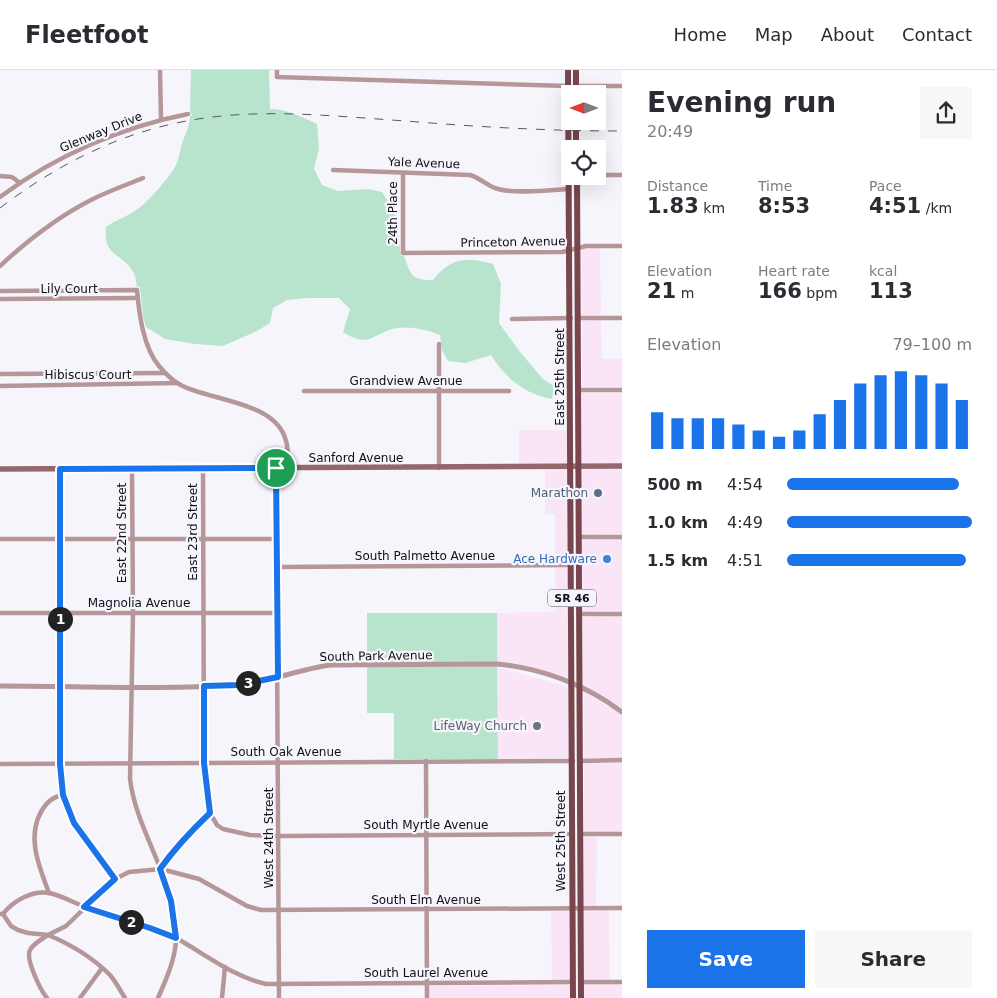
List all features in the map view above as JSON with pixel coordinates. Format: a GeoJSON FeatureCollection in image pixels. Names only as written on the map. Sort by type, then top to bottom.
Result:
{"type":"FeatureCollection","features":[{"type":"Feature","properties":{"kind":"main road","name":"East 25th Street"},"geometry":{"type":"LineString","coordinates":[[568,70],[568,85]]}},
{"type":"Feature","properties":{"kind":"main road"},"geometry":{"type":"LineString","coordinates":[[575,85],[576,70]]}},
{"type":"Feature","properties":{"kind":"main road","name":"East 25th Street"},"geometry":{"type":"LineString","coordinates":[[568,130],[569,190],[574,250]]}},
{"type":"Feature","properties":{"kind":"main road","name":"East 25th Street"},"geometry":{"type":"LineString","coordinates":[[572,683],[572,551],[578,390],[577,351],[574,344],[576,185]]}},
{"type":"Feature","properties":{"kind":"main road","name":"East 25th Street"},"geometry":{"type":"LineString","coordinates":[[574,318],[580,687]]}},
{"type":"Feature","properties":{"kind":"main road","name":"Sanford Avenue"},"geometry":{"type":"LineString","coordinates":[[0,469],[622,466]]}},
{"type":"Feature","properties":{"kind":"main road"},"geometry":{"type":"LineString","coordinates":[[572,551],[575,556],[575,572],[579,578]]}},
{"type":"Feature","properties":{"kind":"main road","name":"West 25th Street"},"geometry":{"type":"LineString","coordinates":[[572,683],[573,998]]}},
{"type":"Feature","properties":{"kind":"main road","name":"West 25th Street"},"geometry":{"type":"LineString","coordinates":[[580,687],[582,998]]}},
{"type":"Feature","properties":{"kind":"main road"},"geometry":{"type":"LineString","coordinates":[[573,799],[577,807],[577,828],[580,834]]}},
{"type":"Feature","properties":{"kind":"street"},"geometry":{"type":"LineString","coordinates":[[160,70],[161,119]]}},
{"type":"Feature","properties":{"kind":"street"},"geometry":{"type":"LineString","coordinates":[[277,70],[277,77],[561,86]]}},
{"type":"Feature","properties":{"kind":"street"},"geometry":{"type":"LineString","coordinates":[[606,88],[622,86]]}},
{"type":"Feature","properties":{"kind":"street","name":"Glenway Drive"},"geometry":{"type":"LineString","coordinates":[[0,197],[53,163],[92,144],[161,119],[188,114]]}},
{"type":"Feature","properties":{"kind":"street","name":"Yale Avenue"},"geometry":{"type":"LineString","coordinates":[[333,170],[470,175],[492,187],[504,190],[569,190]]}},
{"type":"Feature","properties":{"kind":"street","name":"24th Place"},"geometry":{"type":"LineString","coordinates":[[403,172],[403,253]]}},
{"type":"Feature","properties":{"kind":"street"},"geometry":{"type":"LineString","coordinates":[[606,175],[622,175]]}},
{"type":"Feature","properties":{"kind":"street"},"geometry":{"type":"LineString","coordinates":[[0,176],[12,177],[20,183]]}},
{"type":"Feature","properties":{"kind":"street"},"geometry":{"type":"LineString","coordinates":[[0,266],[61,217],[93,199],[142,178]]}},
{"type":"Feature","properties":{"kind":"street","name":"Princeton Avenue"},"geometry":{"type":"LineString","coordinates":[[403,253],[574,250],[586,246],[622,246]]}},
{"type":"Feature","properties":{"kind":"street","name":"Lily Court"},"geometry":{"type":"LineString","coordinates":[[0,291],[137,290],[138,298],[0,299]]}},
{"type":"Feature","properties":{"kind":"street"},"geometry":{"type":"LineString","coordinates":[[138,298],[140,323],[158,365],[177,383],[190,389],[243,404],[270,419],[278,426],[286,440],[287,468]]}},
{"type":"Feature","properties":{"kind":"street"},"geometry":{"type":"LineString","coordinates":[[512,318],[622,318]]}},
{"type":"Feature","properties":{"kind":"street"},"geometry":{"type":"LineString","coordinates":[[439,344],[439,468]]}},
{"type":"Feature","properties":{"kind":"street","name":"Hibiscus Court"},"geometry":{"type":"LineString","coordinates":[[0,374],[165,372]]}},
{"type":"Feature","properties":{"kind":"street","name":"Hibiscus Court"},"geometry":{"type":"LineString","coordinates":[[0,386],[177,383]]}},
{"type":"Feature","properties":{"kind":"street"},"geometry":{"type":"LineString","coordinates":[[578,390],[622,390]]}},
{"type":"Feature","properties":{"kind":"street","name":"Grandview Avenue"},"geometry":{"type":"LineString","coordinates":[[304,391],[508,391]]}},
{"type":"Feature","properties":{"kind":"street","name":"East 23rd Street"},"geometry":{"type":"LineString","coordinates":[[203,468],[204,763],[210,813]]}},
{"type":"Feature","properties":{"kind":"street","name":"West 24th Street"},"geometry":{"type":"LineString","coordinates":[[276,468],[279,998]]}},
{"type":"Feature","properties":{"kind":"street"},"geometry":{"type":"LineString","coordinates":[[47,998],[36,978],[28,957],[30,950],[48,935],[66,926],[115,879],[74,823],[63,795],[60,764],[60,469]]}},
{"type":"Feature","properties":{"kind":"street","name":"East 22nd Street"},"geometry":{"type":"LineString","coordinates":[[132,469],[133,613],[130,779],[134,805],[171,901],[176,938]]}},
{"type":"Feature","properties":{"kind":"street"},"geometry":{"type":"LineString","coordinates":[[579,537],[622,537]]}},
{"type":"Feature","properties":{"kind":"street"},"geometry":{"type":"LineString","coordinates":[[0,539],[277,539]]}},
{"type":"Feature","properties":{"kind":"street","name":"South Palmetto Avenue"},"geometry":{"type":"LineString","coordinates":[[278,566],[572,565]]}},
{"type":"Feature","properties":{"kind":"street","name":"Magnolia Avenue"},"geometry":{"type":"LineString","coordinates":[[0,612],[277,614]]}},
{"type":"Feature","properties":{"kind":"street"},"geometry":{"type":"LineString","coordinates":[[579,614],[622,614]]}},
{"type":"Feature","properties":{"kind":"street","name":"South Park Avenue"},"geometry":{"type":"LineString","coordinates":[[0,686],[131,687],[239,685],[278,677],[316,666],[497,664],[523,667],[572,683],[622,712]]}},
{"type":"Feature","properties":{"kind":"street"},"geometry":{"type":"LineString","coordinates":[[580,761],[622,760]]}},
{"type":"Feature","properties":{"kind":"street"},"geometry":{"type":"LineString","coordinates":[[426,761],[427,998]]}},
{"type":"Feature","properties":{"kind":"street","name":"South Oak Avenue"},"geometry":{"type":"LineString","coordinates":[[0,764],[572,761]]}},
{"type":"Feature","properties":{"kind":"street"},"geometry":{"type":"LineString","coordinates":[[63,795],[49,800],[40,813],[34,830],[36,855],[49,893],[32,894],[22,898],[9,905],[2,914],[11,926],[18,930],[28,934],[48,935],[76,949],[111,976],[125,998]]}},
{"type":"Feature","properties":{"kind":"street"},"geometry":{"type":"LineString","coordinates":[[160,869],[187,834],[210,813]]}},
{"type":"Feature","properties":{"kind":"street","name":"South Myrtle Avenue"},"geometry":{"type":"LineString","coordinates":[[210,813],[216,825],[229,831],[250,835],[573,834]]}},
{"type":"Feature","properties":{"kind":"street"},"geometry":{"type":"LineString","coordinates":[[580,834],[622,834]]}},
{"type":"Feature","properties":{"kind":"street","name":"South Elm Avenue"},"geometry":{"type":"LineString","coordinates":[[115,879],[129,872],[160,869],[199,879],[247,906],[261,910],[622,908]]}},
{"type":"Feature","properties":{"kind":"street","name":"South Laurel Avenue"},"geometry":{"type":"LineString","coordinates":[[49,893],[84,907],[176,938],[225,968],[259,983],[427,984],[573,982]]}},
{"type":"Feature","properties":{"kind":"street"},"geometry":{"type":"LineString","coordinates":[[158,998],[169,970],[176,938]]}},
{"type":"Feature","properties":{"kind":"street"},"geometry":{"type":"LineString","coordinates":[[80,998],[102,968]]}},
{"type":"Feature","properties":{"kind":"street"},"geometry":{"type":"LineString","coordinates":[[222,998],[225,968]]}},
{"type":"Feature","properties":{"kind":"street"},"geometry":{"type":"LineString","coordinates":[[581,982],[622,982]]}},
{"type":"Feature","properties":{"kind":"shaded area"},"geometry":{"type":"Polygon","coordinates":[[[586,248],[600,248],[601,315],[582,315],[581,251],[586,248]]]}},
{"type":"Feature","properties":{"kind":"shaded area"},"geometry":{"type":"Polygon","coordinates":[[[601,320],[602,359],[622,359],[622,387],[582,387],[582,321],[601,320]]]}},
{"type":"Feature","properties":{"kind":"shaded area"},"geometry":{"type":"Polygon","coordinates":[[[582,393],[622,393],[622,463],[582,463],[582,393]]]}},
{"type":"Feature","properties":{"kind":"shaded area"},"geometry":{"type":"Polygon","coordinates":[[[519,430],[568,430],[568,464],[519,464],[519,430]]]}},
{"type":"Feature","properties":{"kind":"shaded area"},"geometry":{"type":"Polygon","coordinates":[[[545,469],[568,469],[569,563],[555,563],[555,514],[545,514],[545,469]]]}},
{"type":"Feature","properties":{"kind":"shaded area"},"geometry":{"type":"Polygon","coordinates":[[[582,469],[622,469],[622,534],[582,535],[582,469]]]}},
{"type":"Feature","properties":{"kind":"shaded area"},"geometry":{"type":"Polygon","coordinates":[[[622,539],[622,611],[583,612],[582,540],[622,539]]]}},
{"type":"Feature","properties":{"kind":"shaded area"},"geometry":{"type":"Polygon","coordinates":[[[555,568],[568,568],[568,677],[524,665],[497,662],[497,613],[556,612],[555,568]]]}},
{"type":"Feature","properties":{"kind":"shaded area"},"geometry":{"type":"Polygon","coordinates":[[[622,616],[622,708],[583,685],[583,617],[622,616]]]}},
{"type":"Feature","properties":{"kind":"shaded area"},"geometry":{"type":"Polygon","coordinates":[[[497,667],[568,687],[569,758],[498,759],[497,667]]]}},
{"type":"Feature","properties":{"kind":"shaded area"},"geometry":{"type":"Polygon","coordinates":[[[584,692],[622,715],[622,758],[584,758],[584,692]]]}},
{"type":"Feature","properties":{"kind":"shaded area"},"geometry":{"type":"Polygon","coordinates":[[[622,762],[622,832],[584,832],[584,763],[622,762]]]}},
{"type":"Feature","properties":{"kind":"shaded area"},"geometry":{"type":"Polygon","coordinates":[[[584,837],[597,837],[596,906],[583,906],[584,837]]]}},
{"type":"Feature","properties":{"kind":"shaded area"},"geometry":{"type":"Polygon","coordinates":[[[569,911],[570,980],[552,980],[551,912],[569,911]]]}},
{"type":"Feature","properties":{"kind":"shaded area"},"geometry":{"type":"Polygon","coordinates":[[[609,911],[610,979],[584,979],[584,912],[609,911]]]}},
{"type":"Feature","properties":{"kind":"shaded area"},"geometry":{"type":"Polygon","coordinates":[[[584,984],[622,984],[622,998],[584,998],[584,984]]]}},
{"type":"Feature","properties":{"kind":"shaded area"},"geometry":{"type":"Polygon","coordinates":[[[570,985],[570,998],[429,998],[429,986],[570,985]]]}},
{"type":"Feature","properties":{"kind":"green space"},"geometry":{"type":"Polygon","coordinates":[[[191,70],[269,70],[270,109],[288,112],[317,124],[319,149],[314,169],[322,185],[338,191],[368,189],[382,192],[395,211],[401,256],[404,256],[410,272],[416,277],[433,280],[446,267],[460,261],[475,260],[493,264],[501,284],[499,323],[543,379],[554,386],[552,399],[533,394],[517,384],[502,371],[491,355],[465,363],[448,361],[442,350],[440,335],[414,328],[398,328],[366,340],[352,337],[343,332],[350,309],[339,298],[287,300],[273,308],[270,323],[223,346],[165,339],[146,327],[140,287],[137,287],[135,275],[128,265],[107,244],[106,227],[143,205],[175,167],[190,116],[192,116],[190,111],[191,70]]]}},
{"type":"Feature","properties":{"kind":"green space"},"geometry":{"type":"Polygon","coordinates":[[[367,613],[497,613],[497,662],[367,662],[367,613]]]}},
{"type":"Feature","properties":{"kind":"green space"},"geometry":{"type":"Polygon","coordinates":[[[367,667],[497,667],[498,759],[394,759],[394,713],[367,713],[367,667]]]}},
{"type":"Feature","properties":{"kind":"railway"},"geometry":{"type":"LineString","coordinates":[[0,208],[40,180],[103,146],[149,130],[201,118],[230,115],[289,114],[514,128],[622,131]]}},
{"type":"Feature","properties":{"kind":"place","name":"Marathon"},"geometry":{"type":"Point","coordinates":[598,493]}},
{"type":"Feature","properties":{"kind":"place","name":"Ace Hardware"},"geometry":{"type":"Point","coordinates":[607,559]}},
{"type":"Feature","properties":{"kind":"place","name":"LifeWay Church"},"geometry":{"type":"Point","coordinates":[537,726]}},
{"type":"Feature","properties":{"kind":"route"},"geometry":{"type":"LineString","coordinates":[[276,468],[278,677],[239,685],[204,686],[204,763],[210,813],[187,834],[160,869],[169,891],[176,938],[84,907],[115,879],[74,823],[63,795],[60,764],[60,469],[276,468]]}}]}
